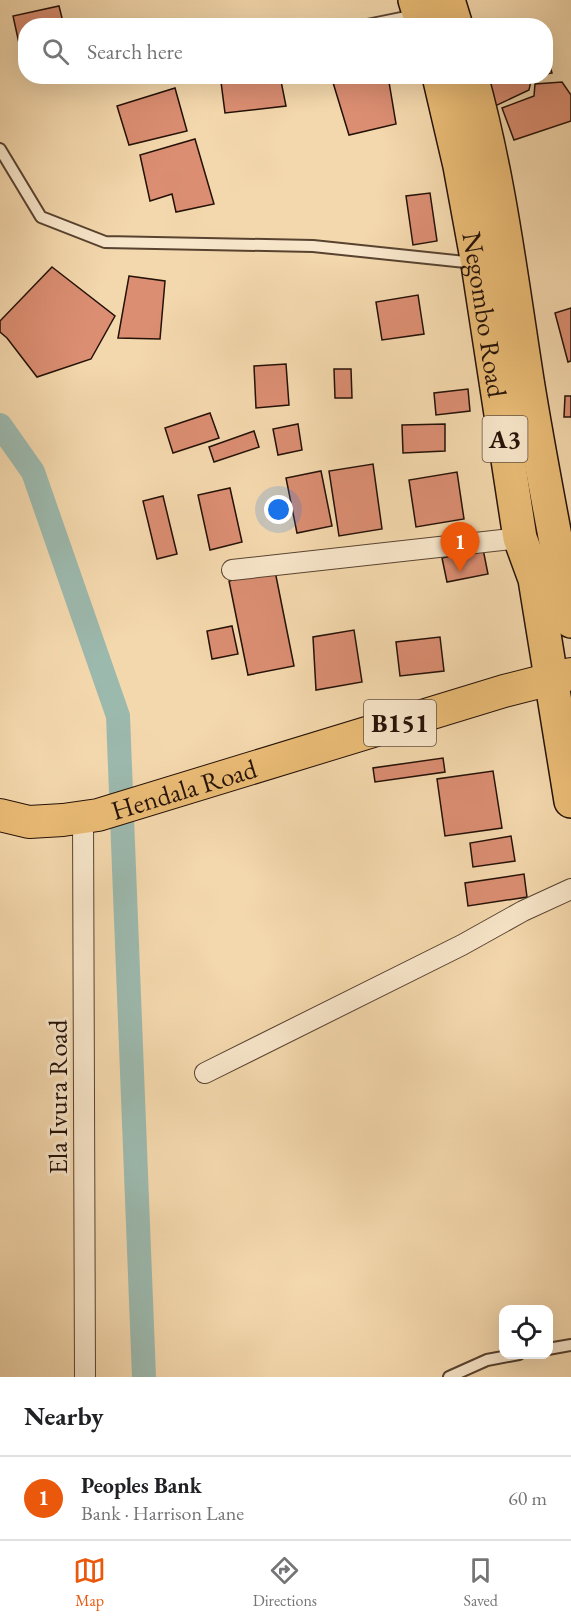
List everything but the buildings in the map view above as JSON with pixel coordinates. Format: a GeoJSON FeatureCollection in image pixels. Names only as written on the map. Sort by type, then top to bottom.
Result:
{"type":"FeatureCollection","features":[{"type":"Feature","properties":{"kind":"highway"},"geometry":{"type":"LineString","coordinates":[[448,0],[454,18]]}},
{"type":"Feature","properties":{"kind":"highway","name":"Negombo Road"},"geometry":{"type":"LineString","coordinates":[[441,84],[460,166],[478,264],[520,538],[535,579],[561,677],[571,801]]}},
{"type":"Feature","properties":{"kind":"highway","name":"Negombo Road"},"geometry":{"type":"LineString","coordinates":[[473,84],[493,170],[510,260],[527,379],[571,621]]}},
{"type":"Feature","properties":{"kind":"main road","name":"Hendala Road"},"geometry":{"type":"LineString","coordinates":[[0,815],[29,822],[91,816],[504,691],[561,677]]}},
{"type":"Feature","properties":{"kind":"street"},"geometry":{"type":"LineString","coordinates":[[232,570],[520,538]]}},
{"type":"Feature","properties":{"kind":"street","name":"Ela Ivura Road"},"geometry":{"type":"LineString","coordinates":[[85,1377],[91,816]]}},
{"type":"Feature","properties":{"kind":"street"},"geometry":{"type":"LineString","coordinates":[[205,1073],[462,945],[523,911],[571,889]]}},
{"type":"Feature","properties":{"kind":"lane"},"geometry":{"type":"LineString","coordinates":[[397,18],[419,13]]}},
{"type":"Feature","properties":{"kind":"lane"},"geometry":{"type":"LineString","coordinates":[[0,149],[41,217],[105,242],[313,246],[478,264]]}},
{"type":"Feature","properties":{"kind":"lane"},"geometry":{"type":"LineString","coordinates":[[553,1348],[571,1345]]}},
{"type":"Feature","properties":{"kind":"lane"},"geometry":{"type":"LineString","coordinates":[[449,1377],[487,1360],[499,1358]]}},
{"type":"Feature","properties":{"kind":"waterway"},"geometry":{"type":"LineString","coordinates":[[0,425],[33,472],[118,716],[144,1377]]}},
{"type":"Feature","properties":{"kind":"place","name":"Peoples Bank"},"geometry":{"type":"Point","coordinates":[460,572]}}]}
